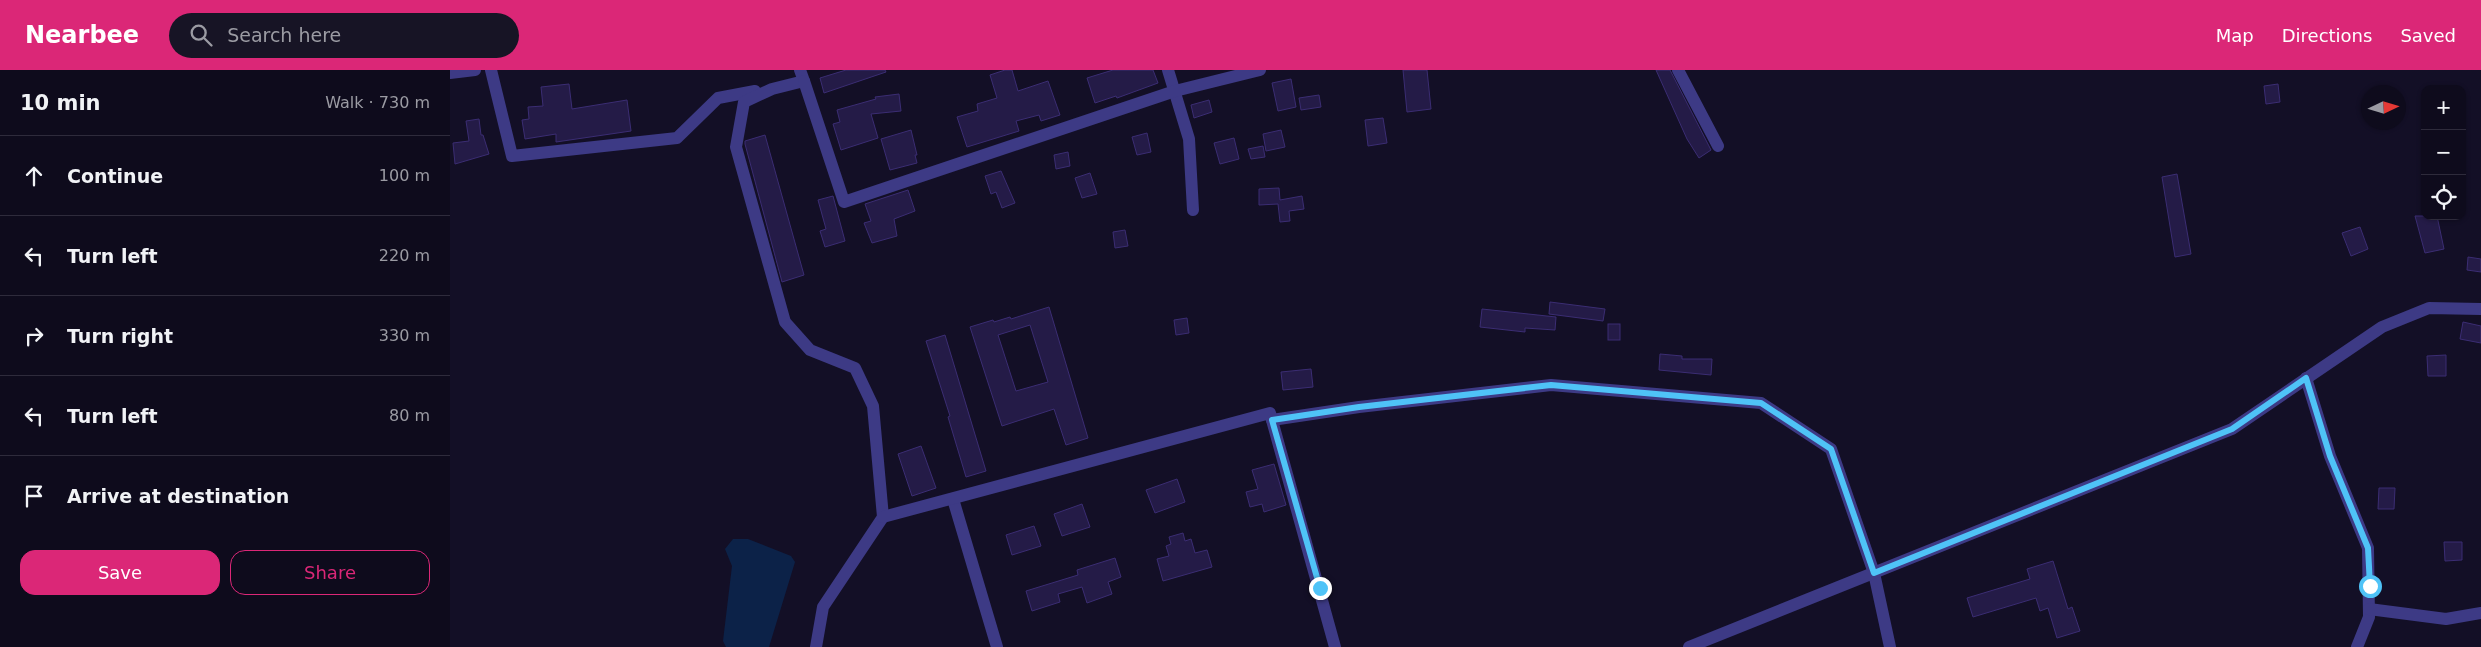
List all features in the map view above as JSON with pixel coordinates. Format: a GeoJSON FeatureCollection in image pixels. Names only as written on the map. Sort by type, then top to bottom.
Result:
{"type":"FeatureCollection","features":[{"type":"Feature","properties":{"kind":"street"},"geometry":{"type":"LineString","coordinates":[[450,73],[475,70]]}},
{"type":"Feature","properties":{"kind":"street"},"geometry":{"type":"LineString","coordinates":[[491,70],[512,156],[677,138],[718,98],[772,88]]}},
{"type":"Feature","properties":{"kind":"street"},"geometry":{"type":"LineString","coordinates":[[1168,70],[1188,138],[1193,210]]}},
{"type":"Feature","properties":{"kind":"street"},"geometry":{"type":"LineString","coordinates":[[816,647],[823,607],[883,517],[873,406],[855,368],[810,350],[785,322],[736,147],[744,102],[802,75],[844,202],[1175,91],[1260,70]]}},
{"type":"Feature","properties":{"kind":"street"},"geometry":{"type":"LineString","coordinates":[[1678,70],[1718,146]]}},
{"type":"Feature","properties":{"kind":"street"},"geometry":{"type":"LineString","coordinates":[[1689,647],[2232,429],[2382,327],[2429,308],[2481,309]]}},
{"type":"Feature","properties":{"kind":"street"},"geometry":{"type":"LineString","coordinates":[[2306,378],[2330,456],[2368,548],[2370,609],[2369,617],[2357,647]]}},
{"type":"Feature","properties":{"kind":"street"},"geometry":{"type":"LineString","coordinates":[[1272,420],[1359,407],[1551,385],[1761,403],[1831,449],[1874,573],[1890,647]]}},
{"type":"Feature","properties":{"kind":"street"},"geometry":{"type":"LineString","coordinates":[[883,517],[953,500],[1270,413],[1335,647]]}},
{"type":"Feature","properties":{"kind":"street"},"geometry":{"type":"LineString","coordinates":[[953,500],[997,647]]}},
{"type":"Feature","properties":{"kind":"street"},"geometry":{"type":"LineString","coordinates":[[2370,609],[2446,619],[2481,613]]}},
{"type":"Feature","properties":{"kind":"water"},"geometry":{"type":"Polygon","coordinates":[[[733,539],[748,539],[791,556],[795,562],[769,647],[726,647],[723,641],[732,566],[725,549],[733,539]]]}},
{"type":"Feature","properties":{"kind":"building"},"geometry":{"type":"Polygon","coordinates":[[[846,70],[885,70],[886,72],[824,93],[820,78],[846,70]]]}},
{"type":"Feature","properties":{"kind":"building"},"geometry":{"type":"Polygon","coordinates":[[[1005,70],[1012,70],[1018,91],[1048,81],[1060,115],[1041,121],[1039,115],[1016,121],[1019,131],[967,147],[957,117],[978,111],[977,104],[997,98],[990,75],[1005,70]]]}},
{"type":"Feature","properties":{"kind":"building"},"geometry":{"type":"Polygon","coordinates":[[[1113,70],[1153,70],[1158,83],[1117,98],[1116,96],[1095,103],[1087,78],[1113,70]]]}},
{"type":"Feature","properties":{"kind":"building"},"geometry":{"type":"Polygon","coordinates":[[[1403,70],[1427,70],[1431,109],[1407,112],[1403,70]]]}},
{"type":"Feature","properties":{"kind":"building"},"geometry":{"type":"Polygon","coordinates":[[[1656,70],[1670,70],[1711,150],[1699,158],[1687,139],[1656,70]]]}},
{"type":"Feature","properties":{"kind":"building"},"geometry":{"type":"Polygon","coordinates":[[[1291,79],[1296,107],[1278,111],[1272,83],[1291,79]]]}},
{"type":"Feature","properties":{"kind":"building"},"geometry":{"type":"Polygon","coordinates":[[[569,84],[572,109],[627,100],[631,131],[556,142],[556,134],[525,139],[522,120],[529,119],[528,107],[543,106],[541,87],[569,84]]]}},
{"type":"Feature","properties":{"kind":"building"},"geometry":{"type":"Polygon","coordinates":[[[2278,84],[2280,102],[2266,104],[2264,86],[2278,84]]]}},
{"type":"Feature","properties":{"kind":"building"},"geometry":{"type":"Polygon","coordinates":[[[899,94],[901,111],[871,114],[878,138],[841,150],[833,124],[840,122],[837,110],[876,99],[875,97],[899,94]]]}},
{"type":"Feature","properties":{"kind":"building"},"geometry":{"type":"Polygon","coordinates":[[[1319,95],[1321,107],[1301,110],[1299,98],[1319,95]]]}},
{"type":"Feature","properties":{"kind":"building"},"geometry":{"type":"Polygon","coordinates":[[[1209,100],[1212,112],[1194,118],[1191,105],[1209,100]]]}},
{"type":"Feature","properties":{"kind":"building"},"geometry":{"type":"Polygon","coordinates":[[[1383,118],[1387,143],[1368,146],[1365,120],[1383,118]]]}},
{"type":"Feature","properties":{"kind":"building"},"geometry":{"type":"Polygon","coordinates":[[[479,119],[481,135],[483,135],[489,154],[455,164],[453,143],[469,141],[466,121],[479,119]]]}},
{"type":"Feature","properties":{"kind":"building"},"geometry":{"type":"Polygon","coordinates":[[[911,130],[917,163],[890,170],[881,139],[911,130]]]}},
{"type":"Feature","properties":{"kind":"building"},"geometry":{"type":"Polygon","coordinates":[[[1281,130],[1285,147],[1266,151],[1263,134],[1281,130]]]}},
{"type":"Feature","properties":{"kind":"building"},"geometry":{"type":"Polygon","coordinates":[[[1147,133],[1151,152],[1137,155],[1132,137],[1147,133]]]}},
{"type":"Feature","properties":{"kind":"building"},"geometry":{"type":"Polygon","coordinates":[[[765,135],[804,275],[782,282],[745,144],[745,141],[765,135]]]}},
{"type":"Feature","properties":{"kind":"building"},"geometry":{"type":"Polygon","coordinates":[[[1234,138],[1239,159],[1220,164],[1214,143],[1234,138]]]}},
{"type":"Feature","properties":{"kind":"building"},"geometry":{"type":"Polygon","coordinates":[[[1263,146],[1265,157],[1251,159],[1248,149],[1263,146]]]}},
{"type":"Feature","properties":{"kind":"building"},"geometry":{"type":"Polygon","coordinates":[[[1068,152],[1070,166],[1056,169],[1054,155],[1068,152]]]}},
{"type":"Feature","properties":{"kind":"building"},"geometry":{"type":"Polygon","coordinates":[[[1001,171],[1015,203],[1002,208],[996,192],[991,194],[985,176],[1001,171]]]}},
{"type":"Feature","properties":{"kind":"building"},"geometry":{"type":"Polygon","coordinates":[[[1090,173],[1097,194],[1082,198],[1075,178],[1090,173]]]}},
{"type":"Feature","properties":{"kind":"building"},"geometry":{"type":"Polygon","coordinates":[[[2177,174],[2191,254],[2175,257],[2162,177],[2177,174]]]}},
{"type":"Feature","properties":{"kind":"building"},"geometry":{"type":"Polygon","coordinates":[[[1279,188],[1280,200],[1302,196],[1304,209],[1289,211],[1290,221],[1280,222],[1278,204],[1259,205],[1259,189],[1279,188]]]}},
{"type":"Feature","properties":{"kind":"building"},"geometry":{"type":"Polygon","coordinates":[[[908,190],[915,211],[894,219],[897,236],[872,243],[864,223],[871,221],[865,204],[908,190]]]}},
{"type":"Feature","properties":{"kind":"building"},"geometry":{"type":"Polygon","coordinates":[[[833,196],[845,241],[825,247],[820,231],[826,229],[818,200],[833,196]]]}},
{"type":"Feature","properties":{"kind":"building"},"geometry":{"type":"Polygon","coordinates":[[[2415,216],[2421,216],[2421,220],[2438,220],[2444,249],[2425,253],[2415,216]]]}},
{"type":"Feature","properties":{"kind":"building"},"geometry":{"type":"Polygon","coordinates":[[[2360,227],[2368,249],[2351,256],[2342,233],[2360,227]]]}},
{"type":"Feature","properties":{"kind":"building"},"geometry":{"type":"Polygon","coordinates":[[[1125,230],[1128,246],[1115,248],[1113,232],[1125,230]]]}},
{"type":"Feature","properties":{"kind":"building"},"geometry":{"type":"Polygon","coordinates":[[[2468,257],[2481,259],[2481,272],[2467,270],[2468,257]]]}},
{"type":"Feature","properties":{"kind":"building"},"geometry":{"type":"Polygon","coordinates":[[[1550,302],[1605,309],[1603,321],[1549,314],[1550,302]]]}},
{"type":"Feature","properties":{"kind":"building"},"geometry":{"type":"Polygon","coordinates":[[[1049,307],[1088,438],[1066,445],[1054,409],[1002,426],[970,327],[993,320],[994,322],[1010,317],[1011,319],[1049,307]],[[1030,325],[998,335],[1016,391],[1048,382],[1030,325]]]}},
{"type":"Feature","properties":{"kind":"building"},"geometry":{"type":"Polygon","coordinates":[[[1482,309],[1556,317],[1555,330],[1525,328],[1525,332],[1480,327],[1482,309]]]}},
{"type":"Feature","properties":{"kind":"building"},"geometry":{"type":"Polygon","coordinates":[[[1187,318],[1189,333],[1176,335],[1174,320],[1187,318]]]}},
{"type":"Feature","properties":{"kind":"building"},"geometry":{"type":"Polygon","coordinates":[[[2463,322],[2481,326],[2481,343],[2460,339],[2463,322]]]}},
{"type":"Feature","properties":{"kind":"building"},"geometry":{"type":"Polygon","coordinates":[[[1608,324],[1620,324],[1620,340],[1608,340],[1608,324]]]}},
{"type":"Feature","properties":{"kind":"building"},"geometry":{"type":"Polygon","coordinates":[[[945,335],[986,471],[966,477],[948,417],[950,416],[926,341],[945,335]]]}},
{"type":"Feature","properties":{"kind":"building"},"geometry":{"type":"Polygon","coordinates":[[[1660,354],[1682,356],[1682,359],[1712,359],[1711,375],[1659,370],[1660,354]]]}},
{"type":"Feature","properties":{"kind":"building"},"geometry":{"type":"Polygon","coordinates":[[[2446,355],[2446,376],[2428,376],[2427,356],[2446,355]]]}},
{"type":"Feature","properties":{"kind":"building"},"geometry":{"type":"Polygon","coordinates":[[[1311,369],[1313,387],[1283,390],[1281,372],[1311,369]]]}},
{"type":"Feature","properties":{"kind":"building"},"geometry":{"type":"Polygon","coordinates":[[[921,446],[936,488],[912,496],[898,454],[921,446]]]}},
{"type":"Feature","properties":{"kind":"building"},"geometry":{"type":"Polygon","coordinates":[[[1274,464],[1286,505],[1264,512],[1262,504],[1250,507],[1246,492],[1258,489],[1252,470],[1274,464]]]}},
{"type":"Feature","properties":{"kind":"building"},"geometry":{"type":"Polygon","coordinates":[[[1177,479],[1185,502],[1155,513],[1146,490],[1177,479]]]}},
{"type":"Feature","properties":{"kind":"building"},"geometry":{"type":"Polygon","coordinates":[[[2379,488],[2395,488],[2394,509],[2378,509],[2379,488]]]}},
{"type":"Feature","properties":{"kind":"building"},"geometry":{"type":"Polygon","coordinates":[[[1082,504],[1090,527],[1062,536],[1054,514],[1082,504]]]}},
{"type":"Feature","properties":{"kind":"building"},"geometry":{"type":"Polygon","coordinates":[[[1034,526],[1041,546],[1012,555],[1006,535],[1034,526]]]}},
{"type":"Feature","properties":{"kind":"building"},"geometry":{"type":"Polygon","coordinates":[[[1183,533],[1185,541],[1191,539],[1195,553],[1207,550],[1212,567],[1163,581],[1157,559],[1169,556],[1166,546],[1171,544],[1169,537],[1183,533]]]}},
{"type":"Feature","properties":{"kind":"building"},"geometry":{"type":"Polygon","coordinates":[[[2444,542],[2462,542],[2462,560],[2445,561],[2444,542]]]}},
{"type":"Feature","properties":{"kind":"building"},"geometry":{"type":"Polygon","coordinates":[[[1115,558],[1121,577],[1108,582],[1112,594],[1087,603],[1082,587],[1058,594],[1060,602],[1032,611],[1026,591],[1078,575],[1077,570],[1115,558]]]}},
{"type":"Feature","properties":{"kind":"building"},"geometry":{"type":"Polygon","coordinates":[[[2053,561],[2068,609],[2072,607],[2080,631],[2057,638],[2048,608],[2040,611],[2036,598],[1973,617],[1967,598],[2030,579],[2027,569],[2053,561]]]}},
{"type":"Feature","properties":{"kind":"route"},"geometry":{"type":"LineString","coordinates":[[1320,588],[1272,420],[1359,407],[1551,385],[1761,403],[1831,449],[1874,573],[2232,429],[2306,378],[2330,456],[2344,494],[2368,548],[2370,586]]}}]}
